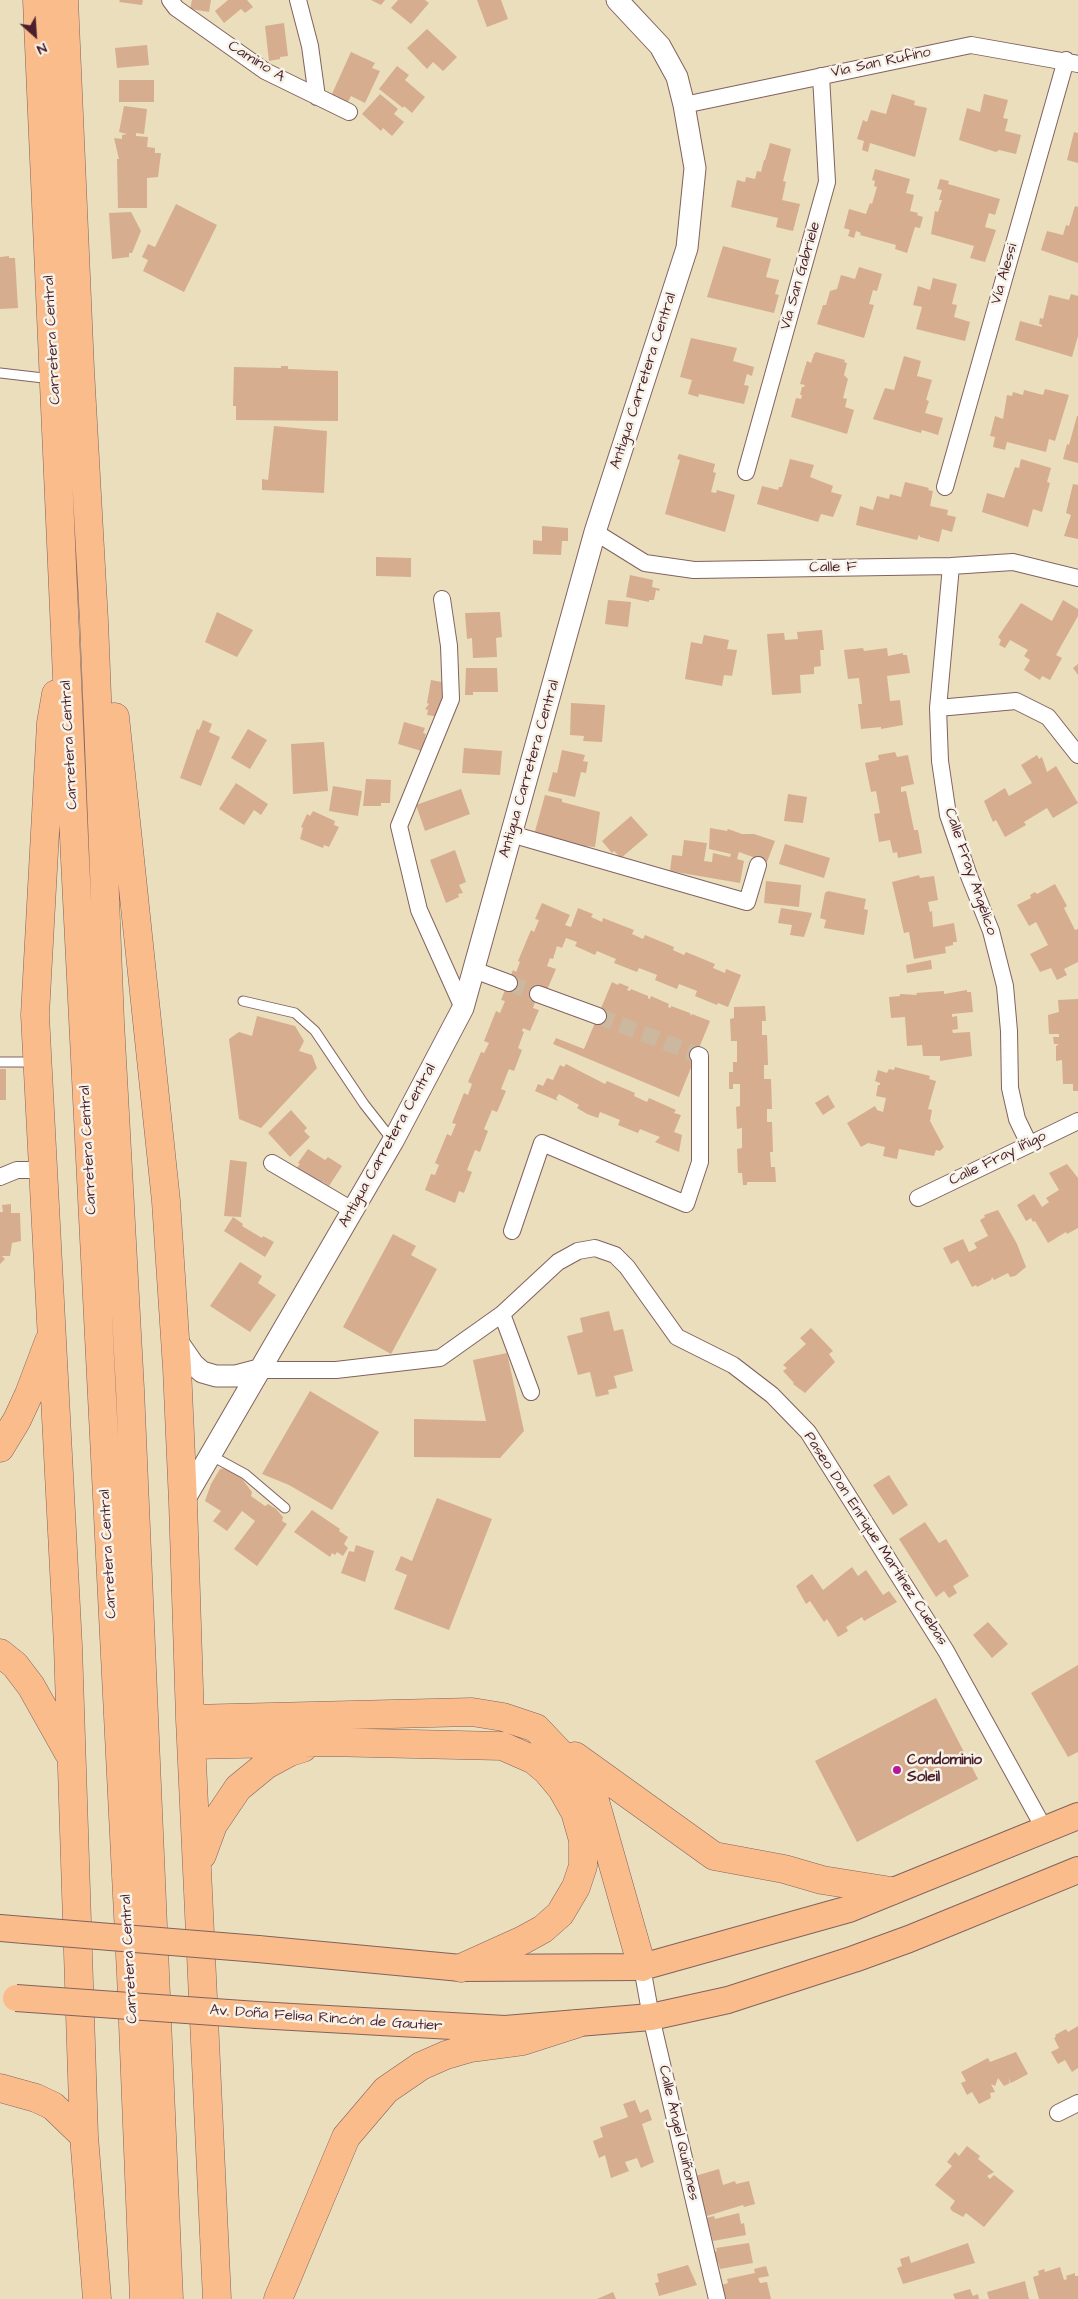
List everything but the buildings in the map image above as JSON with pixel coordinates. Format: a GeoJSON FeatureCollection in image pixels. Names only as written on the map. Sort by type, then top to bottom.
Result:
{"type":"FeatureCollection","features":[{"type":"Feature","properties":{"kind":"highway","name":"Carretera Central"},"geometry":{"type":"LineString","coordinates":[[37,0],[131,1974],[144,2299]]}},
{"type":"Feature","properties":{"kind":"highway","name":"Carretera Central"},"geometry":{"type":"LineString","coordinates":[[64,0],[94,621],[110,1022],[131,1399],[169,2299]]}},
{"type":"Feature","properties":{"kind":"highway"},"geometry":{"type":"LineString","coordinates":[[94,621],[112,688],[166,1201],[183,1502],[191,1732],[216,2299]]}},
{"type":"Feature","properties":{"kind":"highway"},"geometry":{"type":"LineString","coordinates":[[66,640],[51,722],[35,1015],[72,1759],[84,2136],[97,2299]]}},
{"type":"Feature","properties":{"kind":"highway"},"geometry":{"type":"LineString","coordinates":[[0,1448],[17,1420],[29,1394],[52,1332]]}},
{"type":"Feature","properties":{"kind":"highway"},"geometry":{"type":"LineString","coordinates":[[0,1653],[15,1666],[31,1686],[72,1759]]}},
{"type":"Feature","properties":{"kind":"highway"},"geometry":{"type":"LineString","coordinates":[[191,1732],[472,1712],[503,1717],[536,1728],[714,1856],[784,1869],[822,1880],[891,1891]]}},
{"type":"Feature","properties":{"kind":"highway"},"geometry":{"type":"LineString","coordinates":[[536,1728],[574,1767],[596,1801],[642,1968]]}},
{"type":"Feature","properties":{"kind":"highway"},"geometry":{"type":"LineString","coordinates":[[191,1732],[324,1742],[502,1746],[534,1760],[548,1772],[562,1789],[575,1812],[583,1840],[583,1866],[576,1887],[560,1914],[543,1929],[461,1968]]}},
{"type":"Feature","properties":{"kind":"highway"},"geometry":{"type":"LineString","coordinates":[[198,1869],[213,1825],[238,1788],[290,1752],[324,1742]]}},
{"type":"Feature","properties":{"kind":"highway"},"geometry":{"type":"LineString","coordinates":[[278,2299],[346,2137],[386,2090],[421,2066],[446,2055],[470,2048],[522,2041],[576,2024]]}},
{"type":"Feature","properties":{"kind":"highway"},"geometry":{"type":"LineString","coordinates":[[0,2088],[36,2098],[53,2106],[84,2136]]}},
{"type":"Feature","properties":{"kind":"main road"},"geometry":{"type":"LineString","coordinates":[[12,1929],[461,1968],[642,1968],[849,1909],[1078,1816]]}},
{"type":"Feature","properties":{"kind":"main road","name":"Av. Doña Felisa Rincón de Gautier"},"geometry":{"type":"LineString","coordinates":[[8,1998],[505,2030],[651,2018],[728,2000],[854,1959],[909,1939],[1078,1870]]}},
{"type":"Feature","properties":{"kind":"street","name":"Camino A"},"geometry":{"type":"LineString","coordinates":[[170,0],[176,8],[265,71],[349,112]]}},
{"type":"Feature","properties":{"kind":"street"},"geometry":{"type":"LineString","coordinates":[[298,0],[310,46],[317,97]]}},
{"type":"Feature","properties":{"kind":"street","name":"Antigua Carretera Central"},"geometry":{"type":"LineString","coordinates":[[183,1502],[393,1141],[463,1008],[595,532],[687,248],[695,168],[677,76],[660,46],[617,0]]}},
{"type":"Feature","properties":{"kind":"street","name":"Via San Rufino"},"geometry":{"type":"LineString","coordinates":[[684,105],[970,45],[1072,62]]}},
{"type":"Feature","properties":{"kind":"street","name":"Vía Alessi"},"geometry":{"type":"LineString","coordinates":[[945,488],[1072,62]]}},
{"type":"Feature","properties":{"kind":"street","name":"Vía San Gabriele"},"geometry":{"type":"LineString","coordinates":[[746,472],[827,182],[821,76]]}},
{"type":"Feature","properties":{"kind":"street","name":"Calle F"},"geometry":{"type":"LineString","coordinates":[[595,532],[645,563],[694,570],[950,566],[1014,562],[1078,578]]}},
{"type":"Feature","properties":{"kind":"street","name":"Calle Fray Angélico"},"geometry":{"type":"LineString","coordinates":[[950,566],[938,708],[940,761],[948,815],[991,931],[1005,986],[1009,1030],[1010,1088],[1017,1119],[1029,1144]]}},
{"type":"Feature","properties":{"kind":"street"},"geometry":{"type":"LineString","coordinates":[[442,599],[449,646],[452,699],[399,826],[419,910],[463,1008]]}},
{"type":"Feature","properties":{"kind":"street"},"geometry":{"type":"LineString","coordinates":[[938,708],[1016,702],[1048,717],[1078,755]]}},
{"type":"Feature","properties":{"kind":"street"},"geometry":{"type":"LineString","coordinates":[[512,834],[747,902],[758,865]]}},
{"type":"Feature","properties":{"kind":"street"},"geometry":{"type":"LineString","coordinates":[[474,970],[508,983]]}},
{"type":"Feature","properties":{"kind":"street"},"geometry":{"type":"LineString","coordinates":[[538,994],[598,1016]]}},
{"type":"Feature","properties":{"kind":"street"},"geometry":{"type":"LineString","coordinates":[[512,1231],[542,1143],[686,1204],[700,1162],[700,1056],[698,1055]]}},
{"type":"Feature","properties":{"kind":"street","name":"Calle Fray Íñigo"},"geometry":{"type":"LineString","coordinates":[[918,1198],[1078,1121]]}},
{"type":"Feature","properties":{"kind":"street"},"geometry":{"type":"LineString","coordinates":[[272,1163],[352,1210]]}},
{"type":"Feature","properties":{"kind":"street"},"geometry":{"type":"LineString","coordinates":[[0,1177],[17,1170],[43,1170]]}},
{"type":"Feature","properties":{"kind":"street","name":"Paseo Don Enrique Martínez Cuebas"},"geometry":{"type":"LineString","coordinates":[[259,1370],[336,1370],[440,1358],[502,1314],[558,1262],[578,1251],[595,1248],[615,1255],[627,1267],[677,1336],[733,1365],[772,1395],[808,1432],[946,1651],[1045,1830]]}},
{"type":"Feature","properties":{"kind":"street"},"geometry":{"type":"LineString","coordinates":[[502,1314],[532,1392]]}},
{"type":"Feature","properties":{"kind":"street"},"geometry":{"type":"LineString","coordinates":[[175,1338],[193,1364],[202,1372],[216,1376],[236,1376],[259,1370]]}},
{"type":"Feature","properties":{"kind":"street","name":"Calle Ángel Quiñones"},"geometry":{"type":"LineString","coordinates":[[642,1968],[651,2018],[716,2298]]}},
{"type":"Feature","properties":{"kind":"street"},"geometry":{"type":"LineString","coordinates":[[1058,2113],[1078,2103]]}},
{"type":"Feature","properties":{"kind":"lane"},"geometry":{"type":"LineString","coordinates":[[0,373],[55,380]]}},
{"type":"Feature","properties":{"kind":"lane"},"geometry":{"type":"LineString","coordinates":[[244,1001],[294,1013],[315,1031],[364,1104],[393,1141]]}},
{"type":"Feature","properties":{"kind":"lane"},"geometry":{"type":"LineString","coordinates":[[0,1062],[37,1062]]}},
{"type":"Feature","properties":{"kind":"lane"},"geometry":{"type":"LineString","coordinates":[[210,1455],[245,1474],[285,1508]]}},
{"type":"Feature","properties":{"kind":"tunnel"},"geometry":{"type":"LineString","coordinates":[[509,983],[538,994]]}},
{"type":"Feature","properties":{"kind":"tunnel"},"geometry":{"type":"LineString","coordinates":[[598,1016],[698,1055]]}},
{"type":"Feature","properties":{"kind":"place","name":"Condominio Soleil"},"geometry":{"type":"Point","coordinates":[897,1770]}}]}
